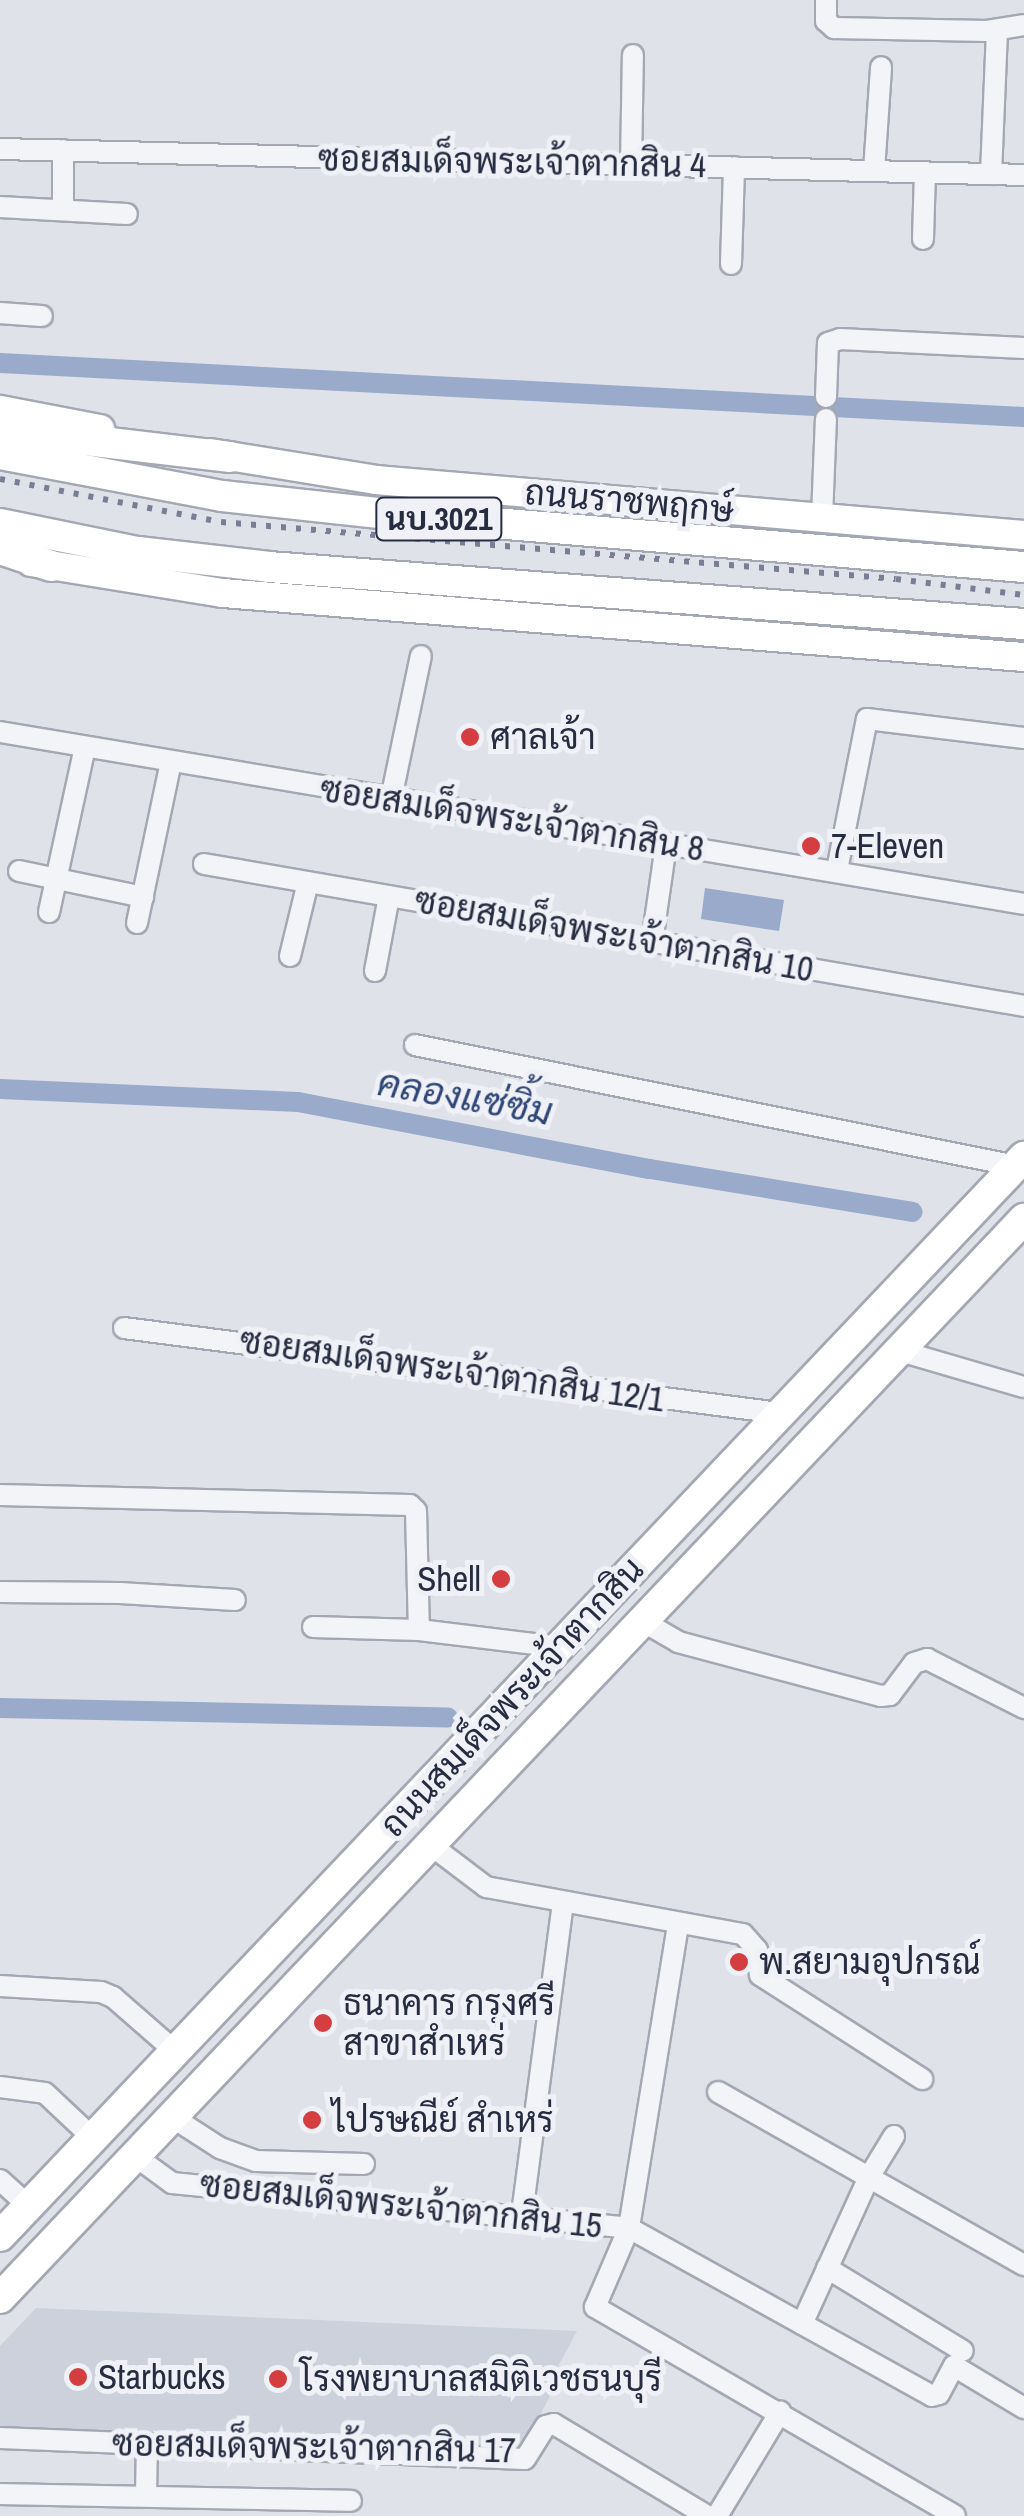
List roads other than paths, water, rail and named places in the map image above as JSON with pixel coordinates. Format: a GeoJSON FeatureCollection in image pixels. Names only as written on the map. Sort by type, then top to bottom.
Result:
{"type":"FeatureCollection","features":[{"type":"Feature","properties":{"kind":"main road","name":"ถนนราชพฤกษ์"},"geometry":{"type":"LineString","coordinates":[[0,410],[230,457],[376,480],[1024,535]]}},
{"type":"Feature","properties":{"kind":"main road"},"geometry":{"type":"LineString","coordinates":[[0,430],[230,457]]}},
{"type":"Feature","properties":{"kind":"main road","name":"ถนนราชพฤกษ์"},"geometry":{"type":"LineString","coordinates":[[0,454],[222,496],[398,515],[1024,567]]}},
{"type":"Feature","properties":{"kind":"main road","name":"นบ.3021"},"geometry":{"type":"LineString","coordinates":[[0,524],[138,552],[270,568],[1024,624]]}},
{"type":"Feature","properties":{"kind":"main road"},"geometry":{"type":"LineString","coordinates":[[0,552],[51,566],[223,594],[1024,657]]}},
{"type":"Feature","properties":{"kind":"main road","name":"ถนนสมเด็จพระเจ้าตากสิน"},"geometry":{"type":"LineString","coordinates":[[0,2236],[1020,1161]]}},
{"type":"Feature","properties":{"kind":"main road","name":"ถนนสมเด็จพระเจ้าตากสิน"},"geometry":{"type":"LineString","coordinates":[[0,2298],[1024,1219]]}},
{"type":"Feature","properties":{"kind":"main road"},"geometry":{"type":"LineString","coordinates":[[131,2098],[168,2122]]}},
{"type":"Feature","properties":{"kind":"main road"},"geometry":{"type":"LineString","coordinates":[[87,2145],[112,2179]]}},
{"type":"Feature","properties":{"kind":"street"},"geometry":{"type":"LineString","coordinates":[[826,0],[826,21],[834,28],[997,30],[1024,25]]}},
{"type":"Feature","properties":{"kind":"street"},"geometry":{"type":"LineString","coordinates":[[991,174],[997,30]]}},
{"type":"Feature","properties":{"kind":"street"},"geometry":{"type":"LineString","coordinates":[[631,165],[633,55]]}},
{"type":"Feature","properties":{"kind":"street"},"geometry":{"type":"LineString","coordinates":[[874,171],[881,67]]}},
{"type":"Feature","properties":{"kind":"street","name":"ซอยสมเด็จพระเจ้าตากสิน 4"},"geometry":{"type":"LineString","coordinates":[[0,149],[1024,175]]}},
{"type":"Feature","properties":{"kind":"street"},"geometry":{"type":"LineString","coordinates":[[63,150],[63,209]]}},
{"type":"Feature","properties":{"kind":"street"},"geometry":{"type":"LineString","coordinates":[[731,264],[734,167]]}},
{"type":"Feature","properties":{"kind":"street"},"geometry":{"type":"LineString","coordinates":[[923,239],[925,172]]}},
{"type":"Feature","properties":{"kind":"street"},"geometry":{"type":"LineString","coordinates":[[0,206],[127,214]]}},
{"type":"Feature","properties":{"kind":"street"},"geometry":{"type":"LineString","coordinates":[[0,313],[42,316]]}},
{"type":"Feature","properties":{"kind":"street"},"geometry":{"type":"LineString","coordinates":[[826,397],[828,343],[840,339],[1024,348]]}},
{"type":"Feature","properties":{"kind":"street"},"geometry":{"type":"LineString","coordinates":[[822,518],[826,419]]}},
{"type":"Feature","properties":{"kind":"street"},"geometry":{"type":"LineString","coordinates":[[391,799],[422,656]]}},
{"type":"Feature","properties":{"kind":"street"},"geometry":{"type":"LineString","coordinates":[[838,870],[867,719],[1024,738]]}},
{"type":"Feature","properties":{"kind":"street","name":"ซอยสมเด็จพระเจ้าตากสิน 8"},"geometry":{"type":"LineString","coordinates":[[0,732],[1024,904]]}},
{"type":"Feature","properties":{"kind":"street"},"geometry":{"type":"LineString","coordinates":[[49,912],[85,747]]}},
{"type":"Feature","properties":{"kind":"street"},"geometry":{"type":"LineString","coordinates":[[138,923],[170,762]]}},
{"type":"Feature","properties":{"kind":"street"},"geometry":{"type":"LineString","coordinates":[[652,942],[666,845]]}},
{"type":"Feature","properties":{"kind":"street","name":"ซอยสมเด็จพระเจ้าตากสิน 10"},"geometry":{"type":"LineString","coordinates":[[204,864],[1024,1006]]}},
{"type":"Feature","properties":{"kind":"street"},"geometry":{"type":"LineString","coordinates":[[18,871],[143,897]]}},
{"type":"Feature","properties":{"kind":"street"},"geometry":{"type":"LineString","coordinates":[[290,956],[308,882]]}},
{"type":"Feature","properties":{"kind":"street"},"geometry":{"type":"LineString","coordinates":[[376,971],[389,896]]}},
{"type":"Feature","properties":{"kind":"street"},"geometry":{"type":"LineString","coordinates":[[415,1045],[1020,1161]]}},
{"type":"Feature","properties":{"kind":"street","name":"ซอยสมเด็จพระเจ้าตากสิน 12/1"},"geometry":{"type":"LineString","coordinates":[[124,1328],[778,1414]]}},
{"type":"Feature","properties":{"kind":"street"},"geometry":{"type":"LineString","coordinates":[[900,1351],[1024,1387]]}},
{"type":"Feature","properties":{"kind":"street"},"geometry":{"type":"LineString","coordinates":[[0,1495],[410,1505],[416,1512],[419,1630]]}},
{"type":"Feature","properties":{"kind":"street"},"geometry":{"type":"LineString","coordinates":[[0,1592],[120,1593],[235,1600]]}},
{"type":"Feature","properties":{"kind":"street"},"geometry":{"type":"LineString","coordinates":[[644,1622],[678,1642],[881,1696],[890,1694],[914,1662],[926,1660],[1024,1708]]}},
{"type":"Feature","properties":{"kind":"street"},"geometry":{"type":"LineString","coordinates":[[313,1628],[419,1630],[560,1647]]}},
{"type":"Feature","properties":{"kind":"street"},"geometry":{"type":"LineString","coordinates":[[432,1846],[486,1887],[752,1938],[760,1975],[922,2079]]}},
{"type":"Feature","properties":{"kind":"street"},"geometry":{"type":"LineString","coordinates":[[522,2214],[562,1904]]}},
{"type":"Feature","properties":{"kind":"street"},"geometry":{"type":"LineString","coordinates":[[678,1925],[629,2228],[595,2308],[955,2516]]}},
{"type":"Feature","properties":{"kind":"street"},"geometry":{"type":"LineString","coordinates":[[0,1986],[101,1992],[113,1997],[176,2052]]}},
{"type":"Feature","properties":{"kind":"street"},"geometry":{"type":"LineString","coordinates":[[0,2087],[36,2088],[45,2094],[87,2145]]}},
{"type":"Feature","properties":{"kind":"street"},"geometry":{"type":"LineString","coordinates":[[718,2092],[1024,2265]]}},
{"type":"Feature","properties":{"kind":"street"},"geometry":{"type":"LineString","coordinates":[[168,2122],[256,2161],[364,2164]]}},
{"type":"Feature","properties":{"kind":"street"},"geometry":{"type":"LineString","coordinates":[[802,2324],[870,2177],[894,2136]]}},
{"type":"Feature","properties":{"kind":"street","name":"ซอยสมเด็จพระเจ้าตากสิน 15"},"geometry":{"type":"LineString","coordinates":[[135,2156],[172,2182],[522,2214],[629,2228],[932,2396],[939,2394],[954,2366],[1024,2408]]}},
{"type":"Feature","properties":{"kind":"street"},"geometry":{"type":"LineString","coordinates":[[0,2180],[29,2206]]}},
{"type":"Feature","properties":{"kind":"street"},"geometry":{"type":"LineString","coordinates":[[827,2268],[964,2351]]}},
{"type":"Feature","properties":{"kind":"street"},"geometry":{"type":"LineString","coordinates":[[716,2516],[780,2412]]}},
{"type":"Feature","properties":{"kind":"street","name":"ซอยสมเด็จพระเจ้าตากสิน 17"},"geometry":{"type":"LineString","coordinates":[[0,2438],[525,2459],[546,2426],[554,2424],[707,2516]]}},
{"type":"Feature","properties":{"kind":"street"},"geometry":{"type":"LineString","coordinates":[[146,2495],[148,2444]]}},
{"type":"Feature","properties":{"kind":"street"},"geometry":{"type":"LineString","coordinates":[[0,2494],[352,2501]]}},
{"type":"Feature","properties":{"kind":"water"},"geometry":{"type":"Polygon","coordinates":[[[705,888],[784,900],[779,931],[701,919],[705,888]]]}},
{"type":"Feature","properties":{"kind":"waterway"},"geometry":{"type":"LineString","coordinates":[[0,363],[1024,417]]}},
{"type":"Feature","properties":{"kind":"waterway","name":"คลองแซ่ซิ้ม"},"geometry":{"type":"LineString","coordinates":[[0,1089],[298,1102],[650,1169],[913,1212]]}},
{"type":"Feature","properties":{"kind":"waterway"},"geometry":{"type":"LineString","coordinates":[[0,1708],[448,1717]]}},
{"type":"Feature","properties":{"kind":"railway"},"geometry":{"type":"LineString","coordinates":[[0,479],[221,522],[896,579],[1024,595]]}},
{"type":"Feature","properties":{"kind":"place","name":"ศาลเจ้า"},"geometry":{"type":"Point","coordinates":[470,737]}},
{"type":"Feature","properties":{"kind":"place","name":"7-Eleven"},"geometry":{"type":"Point","coordinates":[811,846]}},
{"type":"Feature","properties":{"kind":"place","name":"Shell"},"geometry":{"type":"Point","coordinates":[501,1579]}},
{"type":"Feature","properties":{"kind":"place","name":"พ.สยามอุปกรณ์"},"geometry":{"type":"Point","coordinates":[739,1962]}},
{"type":"Feature","properties":{"kind":"place","name":"ธนาคาร กรุงศรี สาขาสำเหร่"},"geometry":{"type":"Point","coordinates":[323,2023]}},
{"type":"Feature","properties":{"kind":"place","name":"ไปรษณีย์ สำเหร่"},"geometry":{"type":"Point","coordinates":[312,2120]}},
{"type":"Feature","properties":{"kind":"place","name":"Starbucks"},"geometry":{"type":"Point","coordinates":[78,2377]}},
{"type":"Feature","properties":{"kind":"place","name":"โรงพยาบาลสมิติเวชธนบุรี"},"geometry":{"type":"Point","coordinates":[278,2379]}}]}
